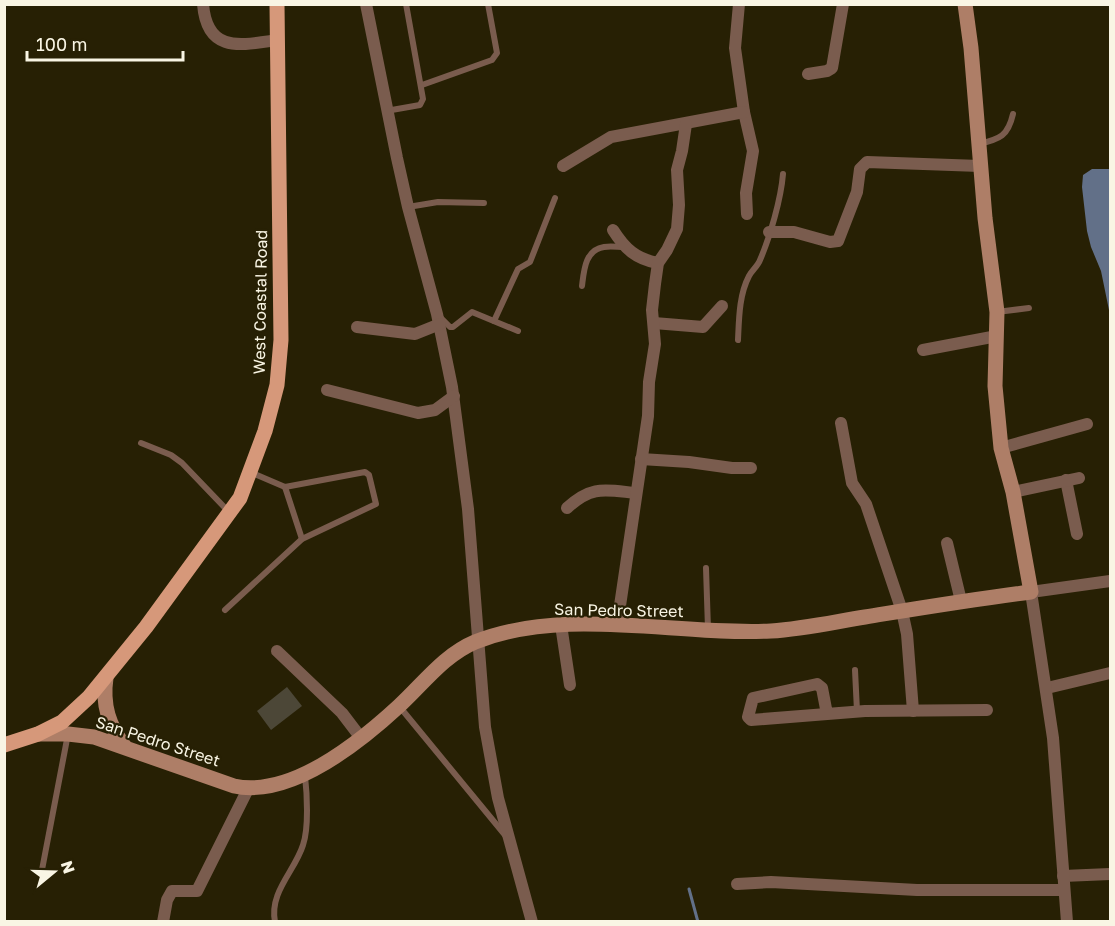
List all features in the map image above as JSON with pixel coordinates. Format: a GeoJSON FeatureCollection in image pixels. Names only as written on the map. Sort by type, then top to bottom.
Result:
{"type":"FeatureCollection","features":[{"type":"Feature","properties":{"kind":"main road","name":"West Coastal Road"},"geometry":{"type":"LineString","coordinates":[[38,734],[62,722],[106,678],[240,498],[265,430],[277,385],[281,340],[277,4]]}},
{"type":"Feature","properties":{"kind":"main road","name":"San Pedro Street"},"geometry":{"type":"LineString","coordinates":[[4,745],[38,734]]}},
{"type":"Feature","properties":{"kind":"street"},"geometry":{"type":"LineString","coordinates":[[202,4],[208,28],[217,39],[242,45],[278,40]]}},
{"type":"Feature","properties":{"kind":"street"},"geometry":{"type":"LineString","coordinates":[[366,4],[386,111],[408,207],[438,319],[453,396],[468,509],[485,728],[498,798],[532,921]]}},
{"type":"Feature","properties":{"kind":"street"},"geometry":{"type":"LineString","coordinates":[[739,4],[735,48],[744,112],[753,151],[746,193],[747,214]]}},
{"type":"Feature","properties":{"kind":"street"},"geometry":{"type":"LineString","coordinates":[[808,74],[832,68],[843,4]]}},
{"type":"Feature","properties":{"kind":"street"},"geometry":{"type":"LineString","coordinates":[[965,4],[971,48],[977,145],[997,312],[995,386],[1001,448],[1013,492],[1047,688],[1067,921]]}},
{"type":"Feature","properties":{"kind":"street"},"geometry":{"type":"LineString","coordinates":[[563,166],[611,138],[744,112]]}},
{"type":"Feature","properties":{"kind":"street"},"geometry":{"type":"LineString","coordinates":[[617,626],[648,416],[649,382],[655,344],[652,310],[658,263],[677,229],[679,205],[677,170],[686,124]]}},
{"type":"Feature","properties":{"kind":"street"},"geometry":{"type":"LineString","coordinates":[[769,232],[794,232],[830,242],[838,241],[857,192],[860,169],[867,162],[980,166]]}},
{"type":"Feature","properties":{"kind":"street"},"geometry":{"type":"LineString","coordinates":[[613,230],[625,247],[637,257],[658,263]]}},
{"type":"Feature","properties":{"kind":"street"},"geometry":{"type":"LineString","coordinates":[[654,323],[703,327],[722,306]]}},
{"type":"Feature","properties":{"kind":"street"},"geometry":{"type":"LineString","coordinates":[[357,327],[415,334],[438,319]]}},
{"type":"Feature","properties":{"kind":"street"},"geometry":{"type":"LineString","coordinates":[[923,350],[997,336]]}},
{"type":"Feature","properties":{"kind":"street"},"geometry":{"type":"LineString","coordinates":[[327,390],[418,413],[435,410],[453,396]]}},
{"type":"Feature","properties":{"kind":"street"},"geometry":{"type":"LineString","coordinates":[[841,423],[852,483],[866,504],[902,611],[907,634],[914,711]]}},
{"type":"Feature","properties":{"kind":"street"},"geometry":{"type":"LineString","coordinates":[[1001,448],[1087,424]]}},
{"type":"Feature","properties":{"kind":"street"},"geometry":{"type":"LineString","coordinates":[[641,459],[751,468]]}},
{"type":"Feature","properties":{"kind":"street"},"geometry":{"type":"LineString","coordinates":[[1013,492],[1073,479],[1077,534]]}},
{"type":"Feature","properties":{"kind":"street"},"geometry":{"type":"LineString","coordinates":[[567,508],[578,498],[592,491],[636,493]]}},
{"type":"Feature","properties":{"kind":"street"},"geometry":{"type":"LineString","coordinates":[[947,543],[961,601]]}},
{"type":"Feature","properties":{"kind":"street","name":"San Pedro Street"},"geometry":{"type":"LineString","coordinates":[[38,734],[94,737],[182,769],[248,789],[282,783],[321,765],[361,738],[399,706],[452,655],[477,641],[517,631],[561,625],[781,630],[813,627],[961,601],[1110,581]]}},
{"type":"Feature","properties":{"kind":"street"},"geometry":{"type":"LineString","coordinates":[[561,625],[570,685]]}},
{"type":"Feature","properties":{"kind":"street"},"geometry":{"type":"LineString","coordinates":[[277,651],[342,713],[361,738]]}},
{"type":"Feature","properties":{"kind":"street"},"geometry":{"type":"LineString","coordinates":[[1047,688],[1110,673]]}},
{"type":"Feature","properties":{"kind":"street"},"geometry":{"type":"LineString","coordinates":[[106,678],[104,700],[108,717],[115,734],[125,747]]}},
{"type":"Feature","properties":{"kind":"street"},"geometry":{"type":"LineString","coordinates":[[826,714],[821,686],[817,684],[753,698],[748,717],[751,720],[857,712],[987,710]]}},
{"type":"Feature","properties":{"kind":"street"},"geometry":{"type":"LineString","coordinates":[[163,921],[167,900],[172,891],[197,891],[248,789]]}},
{"type":"Feature","properties":{"kind":"street"},"geometry":{"type":"LineString","coordinates":[[1063,876],[1110,874]]}},
{"type":"Feature","properties":{"kind":"street"},"geometry":{"type":"LineString","coordinates":[[737,884],[771,882],[917,890],[1064,890]]}},
{"type":"Feature","properties":{"kind":"lane"},"geometry":{"type":"LineString","coordinates":[[386,111],[420,105],[423,99],[406,4]]}},
{"type":"Feature","properties":{"kind":"lane"},"geometry":{"type":"LineString","coordinates":[[422,85],[496,57],[488,4]]}},
{"type":"Feature","properties":{"kind":"lane"},"geometry":{"type":"LineString","coordinates":[[977,145],[998,140],[1003,136],[1011,125],[1013,114]]}},
{"type":"Feature","properties":{"kind":"lane"},"geometry":{"type":"LineString","coordinates":[[738,340],[737,323],[744,293],[749,276],[760,263],[780,199],[783,174]]}},
{"type":"Feature","properties":{"kind":"lane"},"geometry":{"type":"LineString","coordinates":[[494,321],[518,269],[531,262],[555,198]]}},
{"type":"Feature","properties":{"kind":"lane"},"geometry":{"type":"LineString","coordinates":[[408,207],[438,202],[484,203]]}},
{"type":"Feature","properties":{"kind":"lane"},"geometry":{"type":"LineString","coordinates":[[582,286],[586,263],[594,251],[605,247],[625,247]]}},
{"type":"Feature","properties":{"kind":"lane"},"geometry":{"type":"LineString","coordinates":[[997,312],[1029,308]]}},
{"type":"Feature","properties":{"kind":"lane"},"geometry":{"type":"LineString","coordinates":[[438,319],[450,327],[457,325],[472,312],[518,331]]}},
{"type":"Feature","properties":{"kind":"lane"},"geometry":{"type":"LineString","coordinates":[[141,443],[171,455],[182,463],[229,513]]}},
{"type":"Feature","properties":{"kind":"lane"},"geometry":{"type":"LineString","coordinates":[[225,610],[302,539],[376,504],[369,475],[365,472],[285,487],[249,472]]}},
{"type":"Feature","properties":{"kind":"lane"},"geometry":{"type":"LineString","coordinates":[[285,487],[302,539]]}},
{"type":"Feature","properties":{"kind":"lane"},"geometry":{"type":"LineString","coordinates":[[706,568],[708,630]]}},
{"type":"Feature","properties":{"kind":"lane"},"geometry":{"type":"LineString","coordinates":[[855,670],[857,712]]}},
{"type":"Feature","properties":{"kind":"lane"},"geometry":{"type":"LineString","coordinates":[[399,706],[510,841]]}},
{"type":"Feature","properties":{"kind":"lane"},"geometry":{"type":"LineString","coordinates":[[41,875],[68,734]]}},
{"type":"Feature","properties":{"kind":"lane"},"geometry":{"type":"LineString","coordinates":[[275,921],[274,902],[304,844],[307,795],[304,772]]}},
{"type":"Feature","properties":{"kind":"shaded area"},"geometry":{"type":"Polygon","coordinates":[[[287,687],[302,706],[271,730],[257,711],[287,687]]]}},
{"type":"Feature","properties":{"kind":"water"},"geometry":{"type":"Polygon","coordinates":[[[1092,169],[1110,169],[1110,315],[1101,271],[1087,231],[1082,187],[1083,175],[1092,169]]]}},
{"type":"Feature","properties":{"kind":"waterway"},"geometry":{"type":"LineString","coordinates":[[689,889],[698,922]]}}]}
